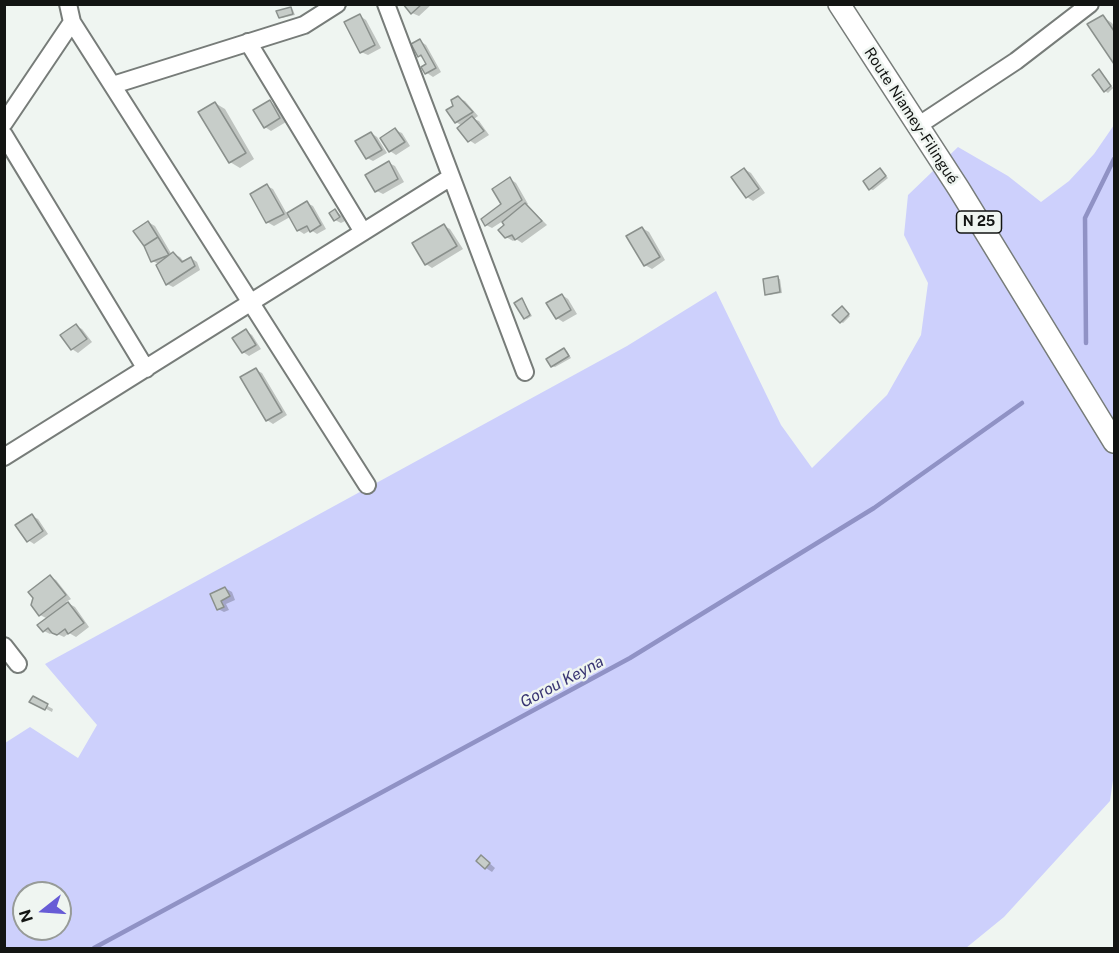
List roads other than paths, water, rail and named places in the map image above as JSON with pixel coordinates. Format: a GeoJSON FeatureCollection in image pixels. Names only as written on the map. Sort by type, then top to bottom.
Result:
{"type":"FeatureCollection","features":[{"type":"Feature","properties":{"kind":"main road","name":"Route Niamey-Filingué"},"geometry":{"type":"LineString","coordinates":[[839,4],[919,125],[1114,442]]}},
{"type":"Feature","properties":{"kind":"street"},"geometry":{"type":"LineString","coordinates":[[68,4],[72,22],[367,485]]}},
{"type":"Feature","properties":{"kind":"street"},"geometry":{"type":"LineString","coordinates":[[112,85],[304,25],[337,4]]}},
{"type":"Feature","properties":{"kind":"street"},"geometry":{"type":"LineString","coordinates":[[386,4],[525,372]]}},
{"type":"Feature","properties":{"kind":"street"},"geometry":{"type":"LineString","coordinates":[[919,125],[1016,61],[1090,4]]}},
{"type":"Feature","properties":{"kind":"street"},"geometry":{"type":"LineString","coordinates":[[4,123],[72,22]]}},
{"type":"Feature","properties":{"kind":"street"},"geometry":{"type":"LineString","coordinates":[[248,42],[363,232]]}},
{"type":"Feature","properties":{"kind":"street"},"geometry":{"type":"LineString","coordinates":[[4,135],[146,369]]}},
{"type":"Feature","properties":{"kind":"street"},"geometry":{"type":"LineString","coordinates":[[4,457],[451,177]]}},
{"type":"Feature","properties":{"kind":"waterway"},"geometry":{"type":"LineString","coordinates":[[1086,343],[1085,218],[1114,159]]}},
{"type":"Feature","properties":{"kind":"waterway","name":"Gorou Keyna"},"geometry":{"type":"LineString","coordinates":[[94,948],[630,658],[874,508],[1022,403]]}}]}
